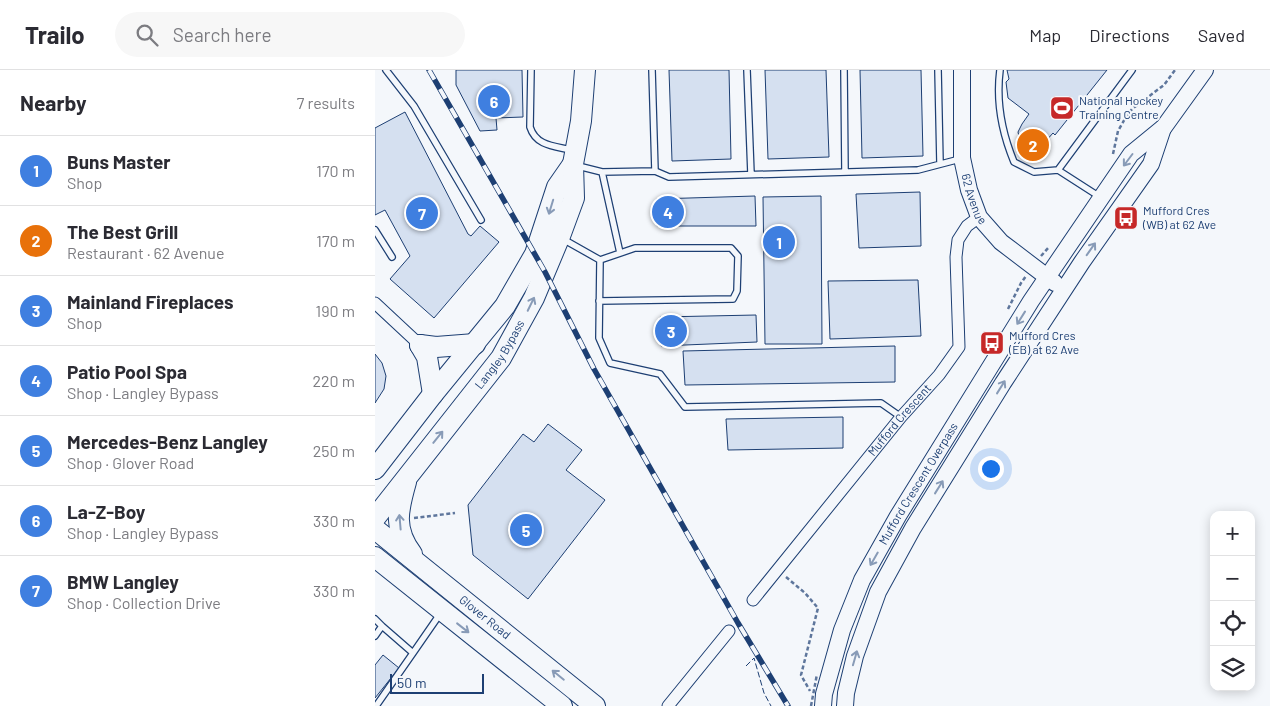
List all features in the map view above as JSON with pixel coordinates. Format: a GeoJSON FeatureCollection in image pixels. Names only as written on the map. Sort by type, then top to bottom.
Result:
{"type":"FeatureCollection","features":[{"type":"Feature","properties":{"kind":"highway","name":"Langley Bypass"},"geometry":{"type":"LineString","coordinates":[[375,518],[501,358],[534,298],[574,198],[574,158],[581,121],[585,70]]}},
{"type":"Feature","properties":{"kind":"highway","name":"Langley Bypass"},"geometry":{"type":"LineString","coordinates":[[375,469],[505,306],[535,254],[557,187],[574,158]]}},
{"type":"Feature","properties":{"kind":"highway"},"geometry":{"type":"LineString","coordinates":[[420,345],[436,347],[475,344]]}},
{"type":"Feature","properties":{"kind":"highway"},"geometry":{"type":"LineString","coordinates":[[420,345],[427,357],[433,394]]}},
{"type":"Feature","properties":{"kind":"highway"},"geometry":{"type":"LineString","coordinates":[[408,475],[398,520],[406,546],[420,564]]}},
{"type":"Feature","properties":{"kind":"highway","name":"Glover Road"},"geometry":{"type":"LineString","coordinates":[[375,529],[595,706]]}},
{"type":"Feature","properties":{"kind":"highway","name":"Glover Road"},"geometry":{"type":"LineString","coordinates":[[375,557],[562,706]]}},
{"type":"Feature","properties":{"kind":"highway"},"geometry":{"type":"LineString","coordinates":[[375,574],[403,580]]}},
{"type":"Feature","properties":{"kind":"main road","name":"62 Avenue"},"geometry":{"type":"LineString","coordinates":[[962,70],[962,158],[969,190],[979,217],[1001,242],[1064,290]]}},
{"type":"Feature","properties":{"kind":"main road"},"geometry":{"type":"LineString","coordinates":[[1047,277],[1131,154],[1164,127],[1205,70]]}},
{"type":"Feature","properties":{"kind":"main road"},"geometry":{"type":"LineString","coordinates":[[1064,290],[1151,164],[1164,127]]}},
{"type":"Feature","properties":{"kind":"main road","name":"Mufford Crescent Overpass"},"geometry":{"type":"LineString","coordinates":[[823,706],[824,694],[841,630],[862,580],[898,516],[1047,277]]}},
{"type":"Feature","properties":{"kind":"main road","name":"Mufford Crescent Overpass"},"geometry":{"type":"LineString","coordinates":[[845,706],[846,693],[855,656],[878,592],[913,528],[1003,383],[1064,290]]}},
{"type":"Feature","properties":{"kind":"street","name":"Mufford Crescent"},"geometry":{"type":"LineString","coordinates":[[753,600],[901,416],[939,375],[959,346],[956,257],[958,240],[967,226],[979,217]]}},
{"type":"Feature","properties":{"kind":"street"},"geometry":{"type":"LineString","coordinates":[[375,303],[420,345]]}},
{"type":"Feature","properties":{"kind":"street"},"geometry":{"type":"LineString","coordinates":[[668,706],[729,632]]}},
{"type":"Feature","properties":{"kind":"lane"},"geometry":{"type":"LineString","coordinates":[[386,70],[414,106],[481,220]]}},
{"type":"Feature","properties":{"kind":"lane"},"geometry":{"type":"LineString","coordinates":[[531,70],[532,115],[530,127],[533,135],[540,142],[602,172],[655,171],[669,177],[918,170],[962,158]]}},
{"type":"Feature","properties":{"kind":"lane"},"geometry":{"type":"LineString","coordinates":[[652,70],[655,171]]}},
{"type":"Feature","properties":{"kind":"lane"},"geometry":{"type":"LineString","coordinates":[[747,70],[751,174]]}},
{"type":"Feature","properties":{"kind":"lane"},"geometry":{"type":"LineString","coordinates":[[844,70],[845,172]]}},
{"type":"Feature","properties":{"kind":"lane"},"geometry":{"type":"LineString","coordinates":[[938,70],[940,163]]}},
{"type":"Feature","properties":{"kind":"lane"},"geometry":{"type":"LineString","coordinates":[[1000,70],[997,89],[1003,130],[1014,162],[1034,172],[1057,170],[1101,198]]}},
{"type":"Feature","properties":{"kind":"lane"},"geometry":{"type":"LineString","coordinates":[[1057,170],[1132,70]]}},
{"type":"Feature","properties":{"kind":"lane"},"geometry":{"type":"LineString","coordinates":[[602,172],[620,253]]}},
{"type":"Feature","properties":{"kind":"lane"},"geometry":{"type":"LineString","coordinates":[[375,230],[392,257]]}},
{"type":"Feature","properties":{"kind":"lane"},"geometry":{"type":"LineString","coordinates":[[559,237],[600,260],[635,248],[731,248],[738,256],[737,291],[733,299],[599,301]]}},
{"type":"Feature","properties":{"kind":"lane"},"geometry":{"type":"LineString","coordinates":[[600,260],[599,338],[610,363],[660,374],[685,407],[881,403],[901,416]]}},
{"type":"Feature","properties":{"kind":"lane"},"geometry":{"type":"LineString","coordinates":[[376,706],[442,611]]}},
{"type":"Feature","properties":{"kind":"lane"},"geometry":{"type":"LineString","coordinates":[[375,619],[413,653]]}},
{"type":"Feature","properties":{"kind":"lane"},"geometry":{"type":"LineString","coordinates":[[375,636],[382,626]]}},
{"type":"Feature","properties":{"kind":"path"},"geometry":{"type":"LineString","coordinates":[[1111,159],[1118,131],[1126,117],[1164,85],[1175,70]]}},
{"type":"Feature","properties":{"kind":"path"},"geometry":{"type":"LineString","coordinates":[[410,519],[455,513]]}},
{"type":"Feature","properties":{"kind":"path"},"geometry":{"type":"LineString","coordinates":[[777,570],[805,593],[818,608],[801,675],[818,706]]}},
{"type":"Feature","properties":{"kind":"path"},"geometry":{"type":"LineString","coordinates":[[811,706],[817,674]]}},
{"type":"Feature","properties":{"kind":"building"},"geometry":{"type":"Polygon","coordinates":[[[456,70],[522,70],[523,117],[496,118],[497,130],[480,131],[456,85],[456,70]]]}},
{"type":"Feature","properties":{"kind":"building"},"geometry":{"type":"Polygon","coordinates":[[[669,70],[729,70],[731,159],[672,161],[669,70]]]}},
{"type":"Feature","properties":{"kind":"building"},"geometry":{"type":"Polygon","coordinates":[[[765,70],[826,70],[829,157],[768,159],[765,70]]]}},
{"type":"Feature","properties":{"kind":"building"},"geometry":{"type":"Polygon","coordinates":[[[860,70],[921,70],[923,156],[862,158],[860,70]]]}},
{"type":"Feature","properties":{"kind":"building"},"geometry":{"type":"Polygon","coordinates":[[[1007,70],[1107,70],[1055,135],[1053,133],[1038,147],[1027,147],[1020,141],[1018,132],[1029,114],[1008,98],[1006,82],[1009,79],[1007,70]]]}},
{"type":"Feature","properties":{"kind":"building"},"geometry":{"type":"Polygon","coordinates":[[[405,112],[468,234],[471,236],[480,226],[499,242],[434,318],[390,279],[410,256],[385,210],[375,215],[375,128],[405,112]]]}},
{"type":"Feature","properties":{"kind":"building"},"geometry":{"type":"Polygon","coordinates":[[[920,192],[921,246],[859,248],[856,194],[920,192]]]}},
{"type":"Feature","properties":{"kind":"building"},"geometry":{"type":"Polygon","coordinates":[[[755,196],[756,226],[657,226],[656,199],[755,196]]]}},
{"type":"Feature","properties":{"kind":"building"},"geometry":{"type":"Polygon","coordinates":[[[821,196],[822,344],[765,344],[763,197],[821,196]]]}},
{"type":"Feature","properties":{"kind":"building"},"geometry":{"type":"Polygon","coordinates":[[[918,280],[921,336],[830,339],[828,281],[918,280]]]}},
{"type":"Feature","properties":{"kind":"building"},"geometry":{"type":"Polygon","coordinates":[[[756,315],[757,342],[661,346],[660,317],[756,315]]]}},
{"type":"Feature","properties":{"kind":"building"},"geometry":{"type":"Polygon","coordinates":[[[895,346],[895,382],[685,385],[683,351],[895,346]]]}},
{"type":"Feature","properties":{"kind":"building"},"geometry":{"type":"Polygon","coordinates":[[[375,354],[382,363],[386,376],[384,389],[375,403],[375,354]]]}},
{"type":"Feature","properties":{"kind":"building"},"geometry":{"type":"Polygon","coordinates":[[[843,417],[843,448],[728,450],[726,419],[843,417]]]}},
{"type":"Feature","properties":{"kind":"building"},"geometry":{"type":"Polygon","coordinates":[[[548,424],[582,450],[566,470],[605,500],[528,599],[473,555],[468,505],[523,434],[534,442],[548,424]]]}},
{"type":"Feature","properties":{"kind":"building"},"geometry":{"type":"Polygon","coordinates":[[[383,655],[399,668],[375,698],[375,665],[383,655]]]}},
{"type":"Feature","properties":{"kind":"railway"},"geometry":{"type":"LineString","coordinates":[[429,70],[545,272],[594,369],[738,623],[788,706]]}},
{"type":"Feature","properties":{"kind":"fence"},"geometry":{"type":"LineString","coordinates":[[746,666],[754,658],[764,693],[771,706]]}},
{"type":"Feature","properties":{"kind":"place","name":"La-Z-Boy"},"geometry":{"type":"Point","coordinates":[494,101]}},
{"type":"Feature","properties":{"kind":"place","name":"National Hockey Training Centre"},"geometry":{"type":"Point","coordinates":[1062,108]}},
{"type":"Feature","properties":{"kind":"place","name":"The Best Grill"},"geometry":{"type":"Point","coordinates":[1033,145]}},
{"type":"Feature","properties":{"kind":"place","name":"Patio Pool Spa"},"geometry":{"type":"Point","coordinates":[668,212]}},
{"type":"Feature","properties":{"kind":"place","name":"BMW Langley"},"geometry":{"type":"Point","coordinates":[422,213]}},
{"type":"Feature","properties":{"kind":"place","name":"Mufford Cres (WB) at 62 Ave"},"geometry":{"type":"Point","coordinates":[1126,218]}},
{"type":"Feature","properties":{"kind":"place","name":"Buns Master"},"geometry":{"type":"Point","coordinates":[779,242]}},
{"type":"Feature","properties":{"kind":"place","name":"Mainland Fireplaces"},"geometry":{"type":"Point","coordinates":[671,331]}},
{"type":"Feature","properties":{"kind":"place","name":"Mufford Cres (EB) at 62 Ave"},"geometry":{"type":"Point","coordinates":[992,343]}},
{"type":"Feature","properties":{"kind":"place","name":"Mercedes-Benz Langley"},"geometry":{"type":"Point","coordinates":[526,530]}}]}
